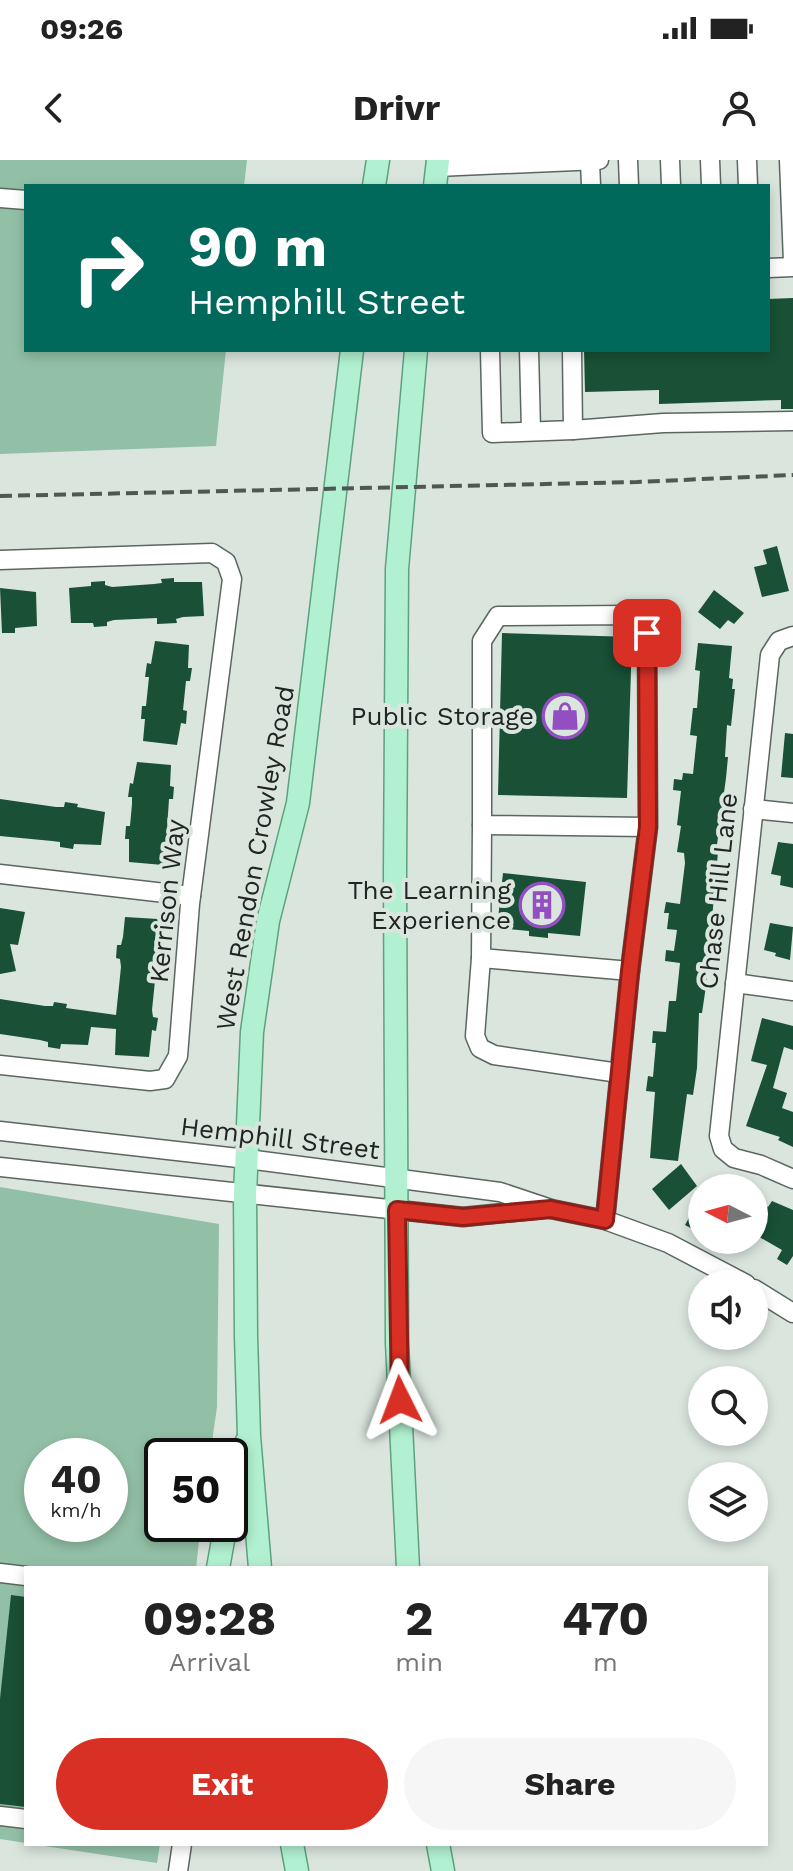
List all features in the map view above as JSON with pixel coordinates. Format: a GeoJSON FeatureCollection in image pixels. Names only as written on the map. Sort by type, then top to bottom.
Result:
{"type":"FeatureCollection","features":[{"type":"Feature","properties":{"kind":"main road"},"geometry":{"type":"LineString","coordinates":[[374,184],[378,160]]}},
{"type":"Feature","properties":{"kind":"main road","name":"West Rendon Crowley Road"},"geometry":{"type":"LineString","coordinates":[[260,1566],[249,1436],[245,1194],[252,1032],[268,921],[298,803],[352,352]]}},
{"type":"Feature","properties":{"kind":"main road"},"geometry":{"type":"LineString","coordinates":[[408,1566],[397,1343],[395,872],[397,569],[416,352]]}},
{"type":"Feature","properties":{"kind":"main road"},"geometry":{"type":"LineString","coordinates":[[218,1566],[223,1542]]}},
{"type":"Feature","properties":{"kind":"main road"},"geometry":{"type":"LineString","coordinates":[[292,1846],[297,1871]]}},
{"type":"Feature","properties":{"kind":"main road"},"geometry":{"type":"LineString","coordinates":[[438,1846],[443,1871]]}},
{"type":"Feature","properties":{"kind":"street"},"geometry":{"type":"LineString","coordinates":[[436,171],[502,162],[599,160]]}},
{"type":"Feature","properties":{"kind":"street"},"geometry":{"type":"LineString","coordinates":[[628,160],[629,184]]}},
{"type":"Feature","properties":{"kind":"street"},"geometry":{"type":"LineString","coordinates":[[670,160],[671,184]]}},
{"type":"Feature","properties":{"kind":"street"},"geometry":{"type":"LineString","coordinates":[[710,160],[711,184]]}},
{"type":"Feature","properties":{"kind":"street"},"geometry":{"type":"LineString","coordinates":[[747,160],[748,184]]}},
{"type":"Feature","properties":{"kind":"street"},"geometry":{"type":"LineString","coordinates":[[770,268],[793,264],[789,160]]}},
{"type":"Feature","properties":{"kind":"street"},"geometry":{"type":"LineString","coordinates":[[590,161],[591,184]]}},
{"type":"Feature","properties":{"kind":"street"},"geometry":{"type":"LineString","coordinates":[[0,198],[24,200]]}},
{"type":"Feature","properties":{"kind":"street"},"geometry":{"type":"LineString","coordinates":[[490,352],[492,433],[663,423],[793,421]]}},
{"type":"Feature","properties":{"kind":"street"},"geometry":{"type":"LineString","coordinates":[[529,352],[531,431]]}},
{"type":"Feature","properties":{"kind":"street"},"geometry":{"type":"LineString","coordinates":[[572,352],[573,430]]}},
{"type":"Feature","properties":{"kind":"street","name":"Kerrison Way"},"geometry":{"type":"LineString","coordinates":[[0,560],[212,553],[226,562],[232,579],[191,896],[178,1056],[165,1079],[150,1081],[0,1065]]}},
{"type":"Feature","properties":{"kind":"street"},"geometry":{"type":"LineString","coordinates":[[605,1220],[648,827],[647,633],[628,615],[498,616],[482,641],[481,958],[475,1036],[480,1048],[494,1055],[619,1073]]}},
{"type":"Feature","properties":{"kind":"street","name":"Chase Hill Lane"},"geometry":{"type":"LineString","coordinates":[[786,639],[770,655],[719,1136],[723,1149],[734,1158],[761,1165],[793,1179]]}},
{"type":"Feature","properties":{"kind":"street"},"geometry":{"type":"LineString","coordinates":[[753,809],[793,813]]}},
{"type":"Feature","properties":{"kind":"street"},"geometry":{"type":"LineString","coordinates":[[482,825],[648,827]]}},
{"type":"Feature","properties":{"kind":"street"},"geometry":{"type":"LineString","coordinates":[[0,874],[191,896]]}},
{"type":"Feature","properties":{"kind":"street"},"geometry":{"type":"LineString","coordinates":[[481,958],[630,971]]}},
{"type":"Feature","properties":{"kind":"street"},"geometry":{"type":"LineString","coordinates":[[735,983],[793,991]]}},
{"type":"Feature","properties":{"kind":"street","name":"Hemphill Street"},"geometry":{"type":"LineString","coordinates":[[0,1131],[500,1192],[551,1209],[605,1220],[668,1243],[719,1270]]}},
{"type":"Feature","properties":{"kind":"street","name":"Hemphill Street"},"geometry":{"type":"LineString","coordinates":[[0,1167],[463,1217],[551,1209]]}},
{"type":"Feature","properties":{"kind":"street"},"geometry":{"type":"LineString","coordinates":[[768,1298],[793,1313]]}},
{"type":"Feature","properties":{"kind":"street"},"geometry":{"type":"LineString","coordinates":[[0,1573],[24,1576]]}},
{"type":"Feature","properties":{"kind":"street"},"geometry":{"type":"LineString","coordinates":[[0,1816],[24,1819]]}},
{"type":"Feature","properties":{"kind":"street"},"geometry":{"type":"LineString","coordinates":[[178,1871],[182,1846]]}},
{"type":"Feature","properties":{"kind":"green space"},"geometry":{"type":"Polygon","coordinates":[[[0,160],[247,160],[244,184],[24,184],[24,352],[226,352],[216,446],[0,454],[0,160]]]}},
{"type":"Feature","properties":{"kind":"green space"},"geometry":{"type":"Polygon","coordinates":[[[0,1187],[219,1224],[217,1407],[213,1438],[144,1438],[144,1542],[199,1542],[196,1566],[24,1566],[24,1843],[0,1839],[0,1187]]]}},
{"type":"Feature","properties":{"kind":"green space"},"geometry":{"type":"Polygon","coordinates":[[[44,1846],[160,1846],[157,1863],[44,1846]]]}},
{"type":"Feature","properties":{"kind":"building"},"geometry":{"type":"Polygon","coordinates":[[[793,298],[793,409],[781,409],[781,400],[659,404],[659,390],[585,392],[584,352],[770,352],[770,299],[793,298]]]}},
{"type":"Feature","properties":{"kind":"building"},"geometry":{"type":"Polygon","coordinates":[[[777,546],[789,591],[762,597],[754,567],[767,564],[763,550],[777,546]]]}},
{"type":"Feature","properties":{"kind":"building"},"geometry":{"type":"Polygon","coordinates":[[[174,578],[174,582],[202,582],[204,616],[183,617],[176,619],[177,623],[157,624],[157,618],[114,620],[107,622],[107,626],[94,627],[93,623],[71,623],[69,588],[105,581],[105,585],[112,587],[154,584],[162,583],[161,579],[174,578]]]}},
{"type":"Feature","properties":{"kind":"building"},"geometry":{"type":"Polygon","coordinates":[[[0,588],[36,592],[37,626],[15,628],[15,633],[2,633],[0,588]]]}},
{"type":"Feature","properties":{"kind":"building"},"geometry":{"type":"Polygon","coordinates":[[[714,590],[744,613],[734,624],[728,620],[720,629],[698,612],[714,590]]]}},
{"type":"Feature","properties":{"kind":"building","name":"Public Storage"},"geometry":{"type":"Polygon","coordinates":[[[502,633],[632,637],[627,798],[498,795],[502,633]]]}},
{"type":"Feature","properties":{"kind":"building"},"geometry":{"type":"Polygon","coordinates":[[[155,641],[189,645],[188,668],[192,668],[190,681],[186,681],[183,710],[187,711],[186,724],[181,723],[177,745],[143,741],[145,719],[141,719],[142,706],[146,706],[149,677],[145,677],[155,641]]]}},
{"type":"Feature","properties":{"kind":"building"},"geometry":{"type":"Polygon","coordinates":[[[698,643],[732,646],[729,678],[733,679],[732,689],[735,689],[731,726],[727,725],[725,757],[728,757],[716,852],[706,986],[702,1013],[699,1013],[697,1068],[693,1095],[687,1094],[678,1161],[650,1158],[655,1092],[646,1091],[648,1076],[653,1077],[656,1043],[652,1043],[653,1031],[666,1032],[669,1001],[676,1001],[680,963],[665,961],[666,950],[674,951],[677,930],[667,929],[669,913],[664,913],[666,902],[680,904],[685,863],[684,853],[677,852],[681,791],[673,790],[674,779],[682,780],[683,773],[693,774],[697,736],[690,735],[693,708],[697,708],[700,671],[695,670],[698,643]]]}},
{"type":"Feature","properties":{"kind":"building"},"geometry":{"type":"Polygon","coordinates":[[[785,733],[793,734],[793,778],[781,777],[785,733]]]}},
{"type":"Feature","properties":{"kind":"building"},"geometry":{"type":"Polygon","coordinates":[[[137,762],[171,765],[170,786],[174,787],[173,799],[169,799],[167,829],[171,829],[170,842],[166,842],[163,865],[129,862],[129,839],[125,839],[126,826],[130,826],[132,797],[128,797],[137,762]]]}},
{"type":"Feature","properties":{"kind":"building"},"geometry":{"type":"Polygon","coordinates":[[[0,799],[56,807],[64,807],[65,802],[105,812],[101,845],[74,844],[73,849],[60,847],[60,842],[0,836],[0,799]]]}},
{"type":"Feature","properties":{"kind":"building"},"geometry":{"type":"Polygon","coordinates":[[[778,842],[793,844],[793,888],[780,885],[781,876],[771,874],[778,842]]]}},
{"type":"Feature","properties":{"kind":"building","name":"The Learning Experience"},"geometry":{"type":"Polygon","coordinates":[[[503,873],[586,882],[580,936],[548,933],[548,938],[529,936],[529,931],[497,928],[503,873]]]}},
{"type":"Feature","properties":{"kind":"building"},"geometry":{"type":"Polygon","coordinates":[[[0,908],[25,912],[18,945],[10,944],[16,971],[0,974],[0,908]]]}},
{"type":"Feature","properties":{"kind":"building"},"geometry":{"type":"Polygon","coordinates":[[[125,917],[158,919],[158,948],[162,948],[161,961],[157,961],[152,1010],[153,1017],[158,1018],[156,1031],[152,1030],[149,1057],[115,1055],[116,1029],[91,1027],[88,1045],[61,1044],[60,1049],[48,1047],[48,1042],[40,1040],[0,1034],[0,999],[45,1006],[53,1006],[54,1002],[67,1004],[66,1008],[116,1015],[121,967],[120,959],[116,958],[117,945],[121,945],[125,917]]]}},
{"type":"Feature","properties":{"kind":"building"},"geometry":{"type":"Polygon","coordinates":[[[770,923],[793,927],[790,960],[764,950],[770,923]]]}},
{"type":"Feature","properties":{"kind":"building"},"geometry":{"type":"Polygon","coordinates":[[[762,1018],[793,1026],[793,1050],[784,1047],[773,1088],[787,1093],[782,1108],[793,1112],[793,1147],[778,1140],[780,1137],[746,1126],[767,1065],[751,1061],[762,1018]]]}},
{"type":"Feature","properties":{"kind":"building"},"geometry":{"type":"Polygon","coordinates":[[[681,1164],[688,1174],[688,1194],[669,1210],[652,1189],[681,1164]]]}},
{"type":"Feature","properties":{"kind":"building"},"geometry":{"type":"Polygon","coordinates":[[[772,1201],[793,1210],[793,1256],[787,1265],[777,1259],[782,1250],[768,1242],[768,1207],[772,1201]]]}},
{"type":"Feature","properties":{"kind":"building"},"geometry":{"type":"Polygon","coordinates":[[[11,1595],[24,1597],[24,1807],[0,1804],[0,1699],[11,1595]]]}},
{"type":"Feature","properties":{"kind":"railway"},"geometry":{"type":"LineString","coordinates":[[0,496],[637,482],[793,475]]}},
{"type":"Feature","properties":{"kind":"place","name":"Public Storage"},"geometry":{"type":"Point","coordinates":[565,716]}},
{"type":"Feature","properties":{"kind":"place","name":"The Learning Experience"},"geometry":{"type":"Point","coordinates":[542,905]}},
{"type":"Feature","properties":{"kind":"route"},"geometry":{"type":"LineString","coordinates":[[400,1400],[397,1210],[463,1217],[551,1209],[605,1220],[648,827],[647,633]]}}]}
